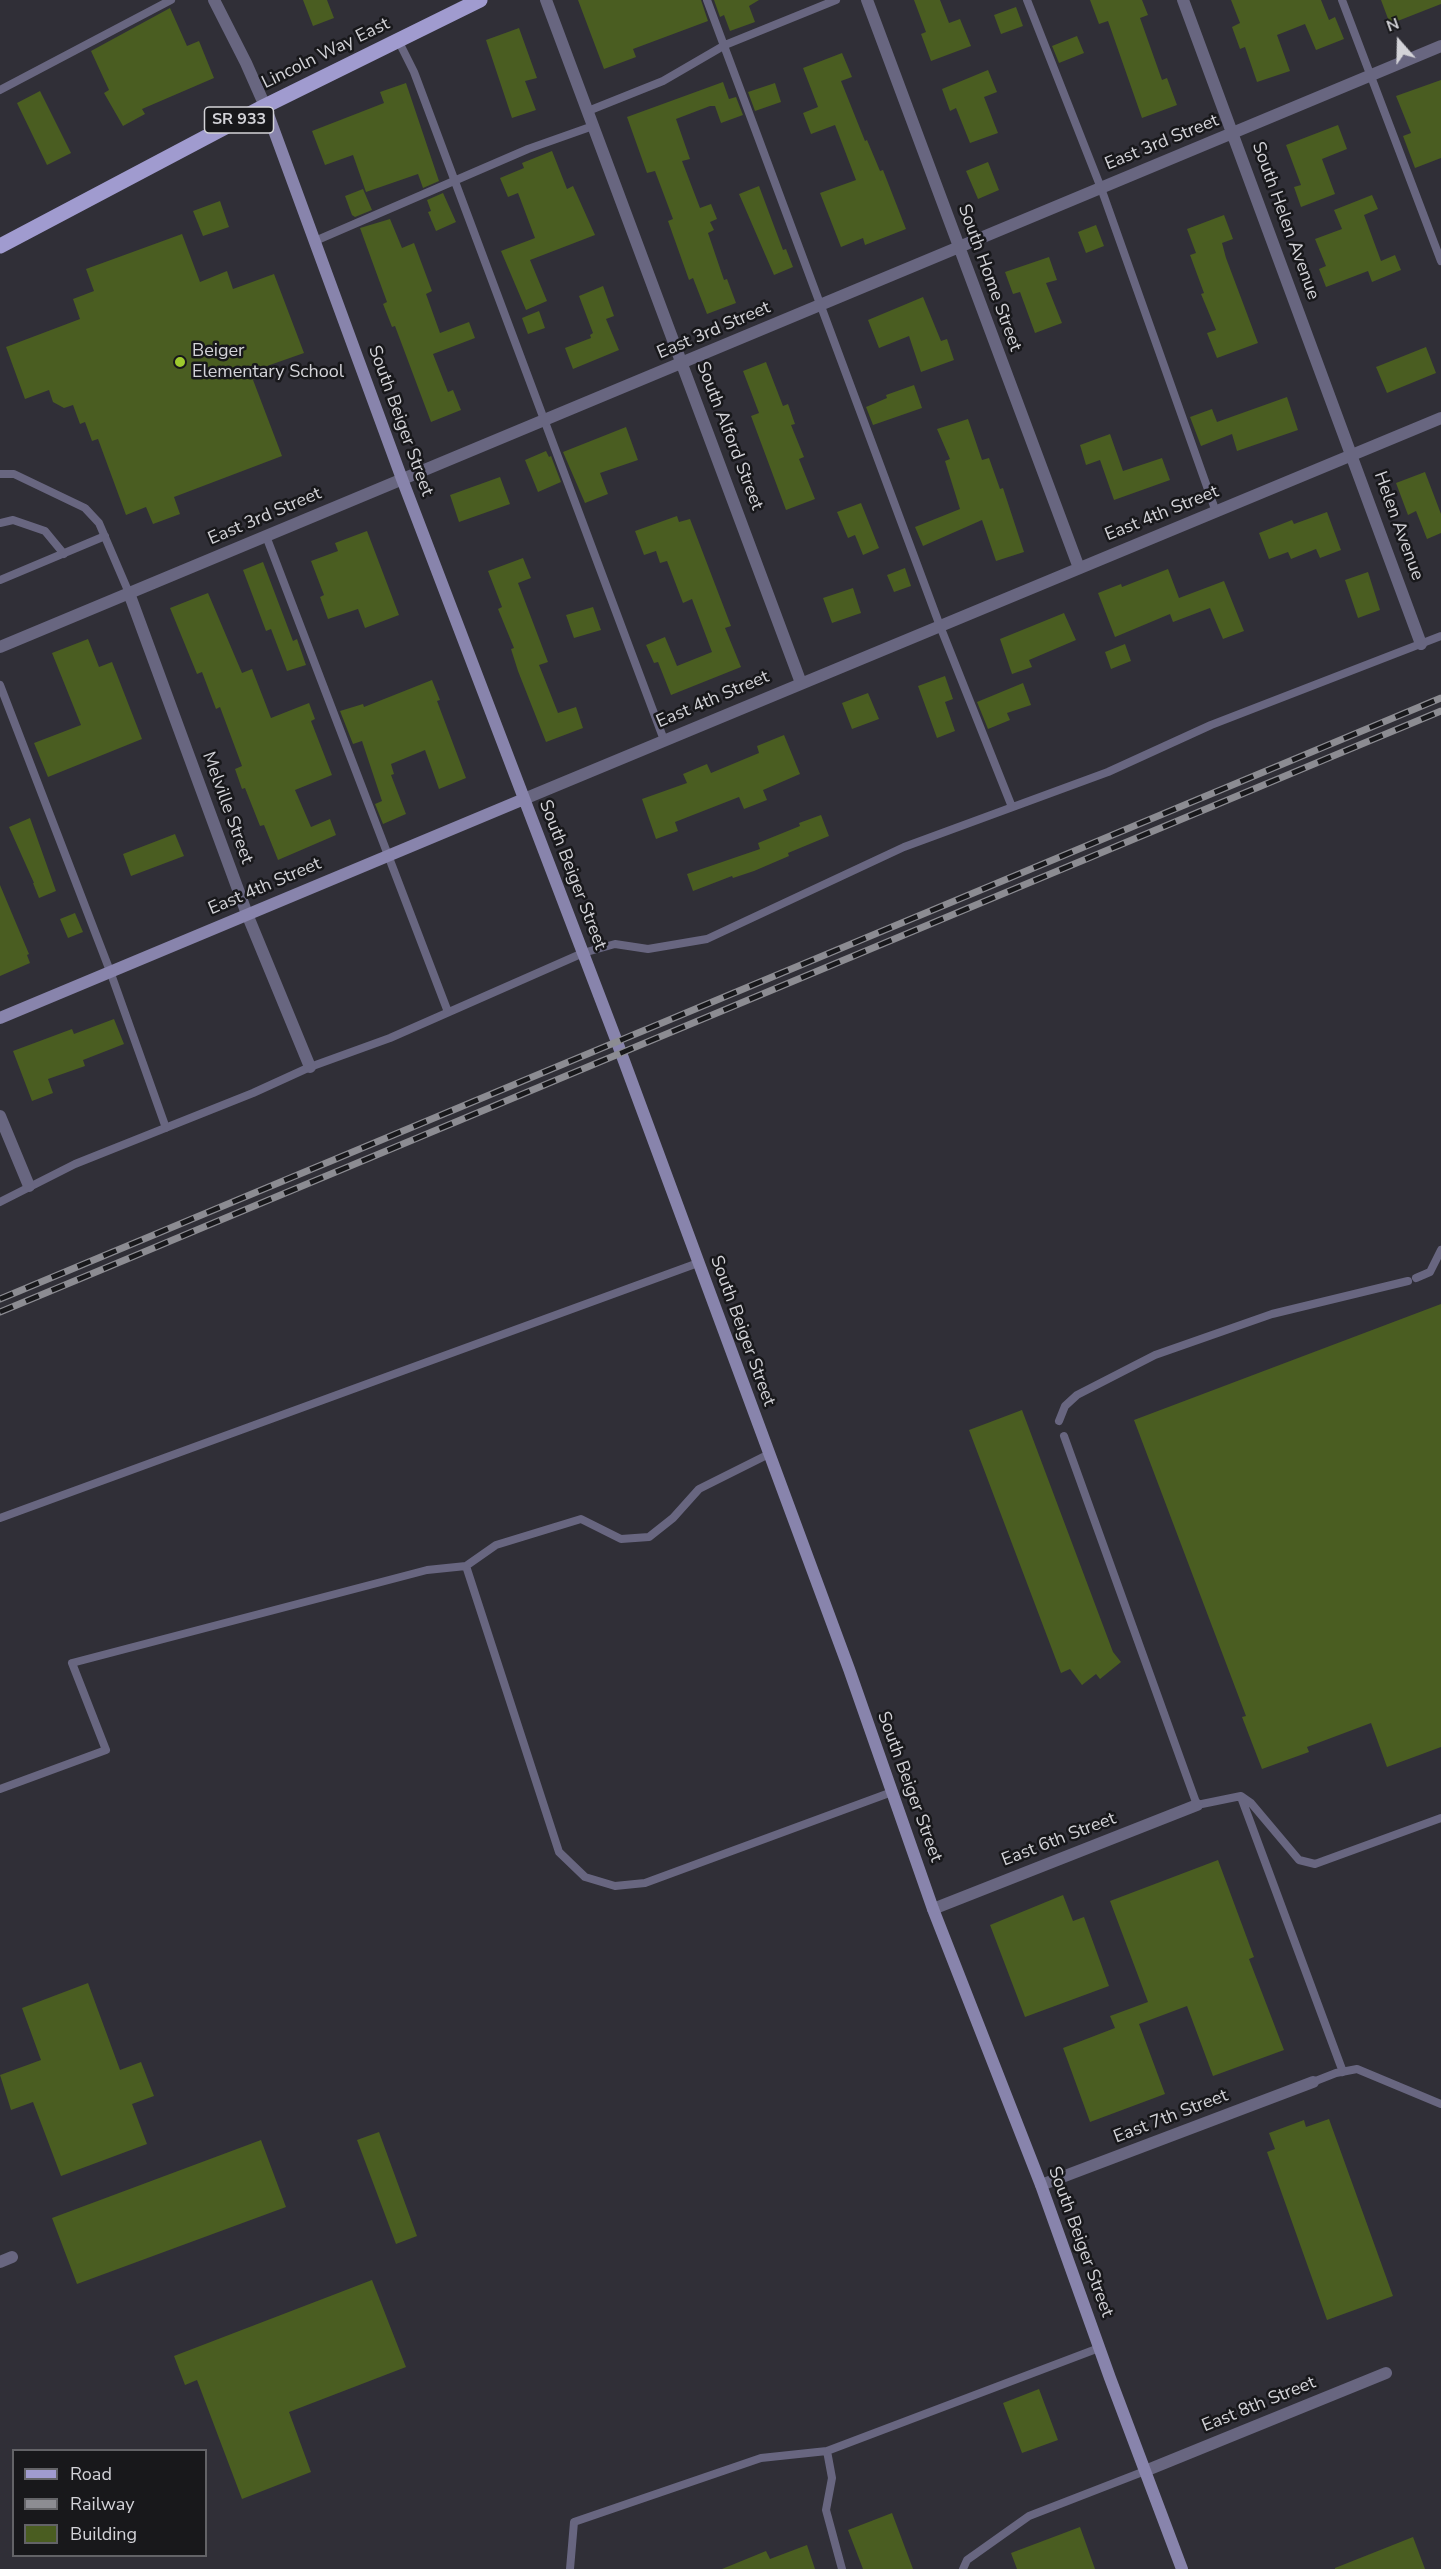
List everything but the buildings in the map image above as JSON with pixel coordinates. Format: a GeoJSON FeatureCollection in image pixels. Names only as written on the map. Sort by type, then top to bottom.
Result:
{"type":"FeatureCollection","features":[{"type":"Feature","properties":{"kind":"main road","name":"Lincoln Way East"},"geometry":{"type":"LineString","coordinates":[[0,246],[265,106],[480,0]]}},
{"type":"Feature","properties":{"kind":"street"},"geometry":{"type":"LineString","coordinates":[[214,0],[265,106]]}},
{"type":"Feature","properties":{"kind":"street","name":"South Alford Street"},"geometry":{"type":"LineString","coordinates":[[546,0],[801,683]]}},
{"type":"Feature","properties":{"kind":"street","name":"South Home Street"},"geometry":{"type":"LineString","coordinates":[[867,0],[1079,568]]}},
{"type":"Feature","properties":{"kind":"street","name":"South Helen Avenue"},"geometry":{"type":"LineString","coordinates":[[1183,0],[1352,455]]}},
{"type":"Feature","properties":{"kind":"street","name":"East 3rd Street"},"geometry":{"type":"LineString","coordinates":[[0,647],[1441,46]]}},
{"type":"Feature","properties":{"kind":"street","name":"South Beiger Street"},"geometry":{"type":"LineString","coordinates":[[265,106],[402,479],[583,953],[769,1454],[933,1909],[1041,2185],[1182,2569]]}},
{"type":"Feature","properties":{"kind":"street","name":"East 4th Street"},"geometry":{"type":"LineString","coordinates":[[0,1018],[1441,418]]}},
{"type":"Feature","properties":{"kind":"street","name":"Helen Avenue"},"geometry":{"type":"LineString","coordinates":[[1352,455],[1421,644]]}},
{"type":"Feature","properties":{"kind":"street","name":"Melville Street"},"geometry":{"type":"LineString","coordinates":[[129,593],[247,914],[310,1067]]}},
{"type":"Feature","properties":{"kind":"street"},"geometry":{"type":"LineString","coordinates":[[0,1116],[29,1186]]}},
{"type":"Feature","properties":{"kind":"street","name":"East 6th Street"},"geometry":{"type":"LineString","coordinates":[[933,1909],[1197,1805]]}},
{"type":"Feature","properties":{"kind":"street","name":"East 7th Street"},"geometry":{"type":"LineString","coordinates":[[1041,2185],[1314,2082]]}},
{"type":"Feature","properties":{"kind":"street"},"geometry":{"type":"LineString","coordinates":[[0,2262],[12,2257]]}},
{"type":"Feature","properties":{"kind":"street","name":"East 8th Street"},"geometry":{"type":"LineString","coordinates":[[1145,2471],[1386,2373]]}},
{"type":"Feature","properties":{"kind":"lane"},"geometry":{"type":"LineString","coordinates":[[0,90],[171,0]]}},
{"type":"Feature","properties":{"kind":"lane"},"geometry":{"type":"LineString","coordinates":[[707,0],[940,626],[1012,807]]}},
{"type":"Feature","properties":{"kind":"lane"},"geometry":{"type":"LineString","coordinates":[[588,111],[663,81],[725,45],[836,0]]}},
{"type":"Feature","properties":{"kind":"lane"},"geometry":{"type":"LineString","coordinates":[[1027,0],[1101,188],[1216,512]]}},
{"type":"Feature","properties":{"kind":"lane"},"geometry":{"type":"LineString","coordinates":[[1342,0],[1441,261]]}},
{"type":"Feature","properties":{"kind":"lane"},"geometry":{"type":"LineString","coordinates":[[398,40],[414,72],[453,182],[664,740]]}},
{"type":"Feature","properties":{"kind":"lane"},"geometry":{"type":"LineString","coordinates":[[315,241],[528,149],[593,126]]}},
{"type":"Feature","properties":{"kind":"lane"},"geometry":{"type":"LineString","coordinates":[[0,474],[14,474],[85,508],[99,523],[129,593]]}},
{"type":"Feature","properties":{"kind":"lane"},"geometry":{"type":"LineString","coordinates":[[0,523],[13,520],[45,531],[64,554]]}},
{"type":"Feature","properties":{"kind":"lane"},"geometry":{"type":"LineString","coordinates":[[0,580],[105,536]]}},
{"type":"Feature","properties":{"kind":"lane"},"geometry":{"type":"LineString","coordinates":[[266,536],[448,1012]]}},
{"type":"Feature","properties":{"kind":"lane"},"geometry":{"type":"LineString","coordinates":[[0,1202],[29,1186],[310,1067],[390,1038],[583,953],[615,944],[648,949],[707,939],[904,847],[1108,772],[1211,724],[1441,636]]}},
{"type":"Feature","properties":{"kind":"lane"},"geometry":{"type":"LineString","coordinates":[[0,685],[110,971],[166,1128]]}},
{"type":"Feature","properties":{"kind":"lane"},"geometry":{"type":"LineString","coordinates":[[1059,1421],[1065,1406],[1077,1395],[1155,1355],[1272,1314],[1412,1280],[1430,1272],[1441,1250]]}},
{"type":"Feature","properties":{"kind":"lane"},"geometry":{"type":"LineString","coordinates":[[0,1518],[698,1263]]}},
{"type":"Feature","properties":{"kind":"lane"},"geometry":{"type":"LineString","coordinates":[[1064,1436],[1197,1805],[1241,1796],[1251,1803],[1299,1860],[1315,1864],[1441,1818]]}},
{"type":"Feature","properties":{"kind":"lane"},"geometry":{"type":"LineString","coordinates":[[0,1789],[106,1750],[72,1662],[427,1570],[466,1566],[496,1545],[581,1519],[621,1539],[650,1537],[673,1518],[699,1489],[769,1454]]}},
{"type":"Feature","properties":{"kind":"lane"},"geometry":{"type":"LineString","coordinates":[[466,1566],[560,1852],[585,1877],[615,1886],[645,1883],[892,1792]]}},
{"type":"Feature","properties":{"kind":"lane"},"geometry":{"type":"LineString","coordinates":[[1241,1796],[1343,2072]]}},
{"type":"Feature","properties":{"kind":"lane"},"geometry":{"type":"LineString","coordinates":[[1314,2082],[1356,2069],[1441,2104]]}},
{"type":"Feature","properties":{"kind":"lane"},"geometry":{"type":"LineString","coordinates":[[570,2569],[574,2522],[761,2458],[827,2451],[1099,2348]]}},
{"type":"Feature","properties":{"kind":"lane"},"geometry":{"type":"LineString","coordinates":[[827,2451],[832,2478],[826,2510],[842,2569]]}},
{"type":"Feature","properties":{"kind":"lane"},"geometry":{"type":"LineString","coordinates":[[963,2569],[967,2560],[1029,2516],[1145,2471]]}},
{"type":"Feature","properties":{"kind":"railway"},"geometry":{"type":"LineString","coordinates":[[0,1299],[1441,698]]}},
{"type":"Feature","properties":{"kind":"railway"},"geometry":{"type":"LineString","coordinates":[[0,1312],[1441,711]]}},
{"type":"Feature","properties":{"kind":"place","name":"Beiger Elementary School"},"geometry":{"type":"Point","coordinates":[180,362]}}]}
